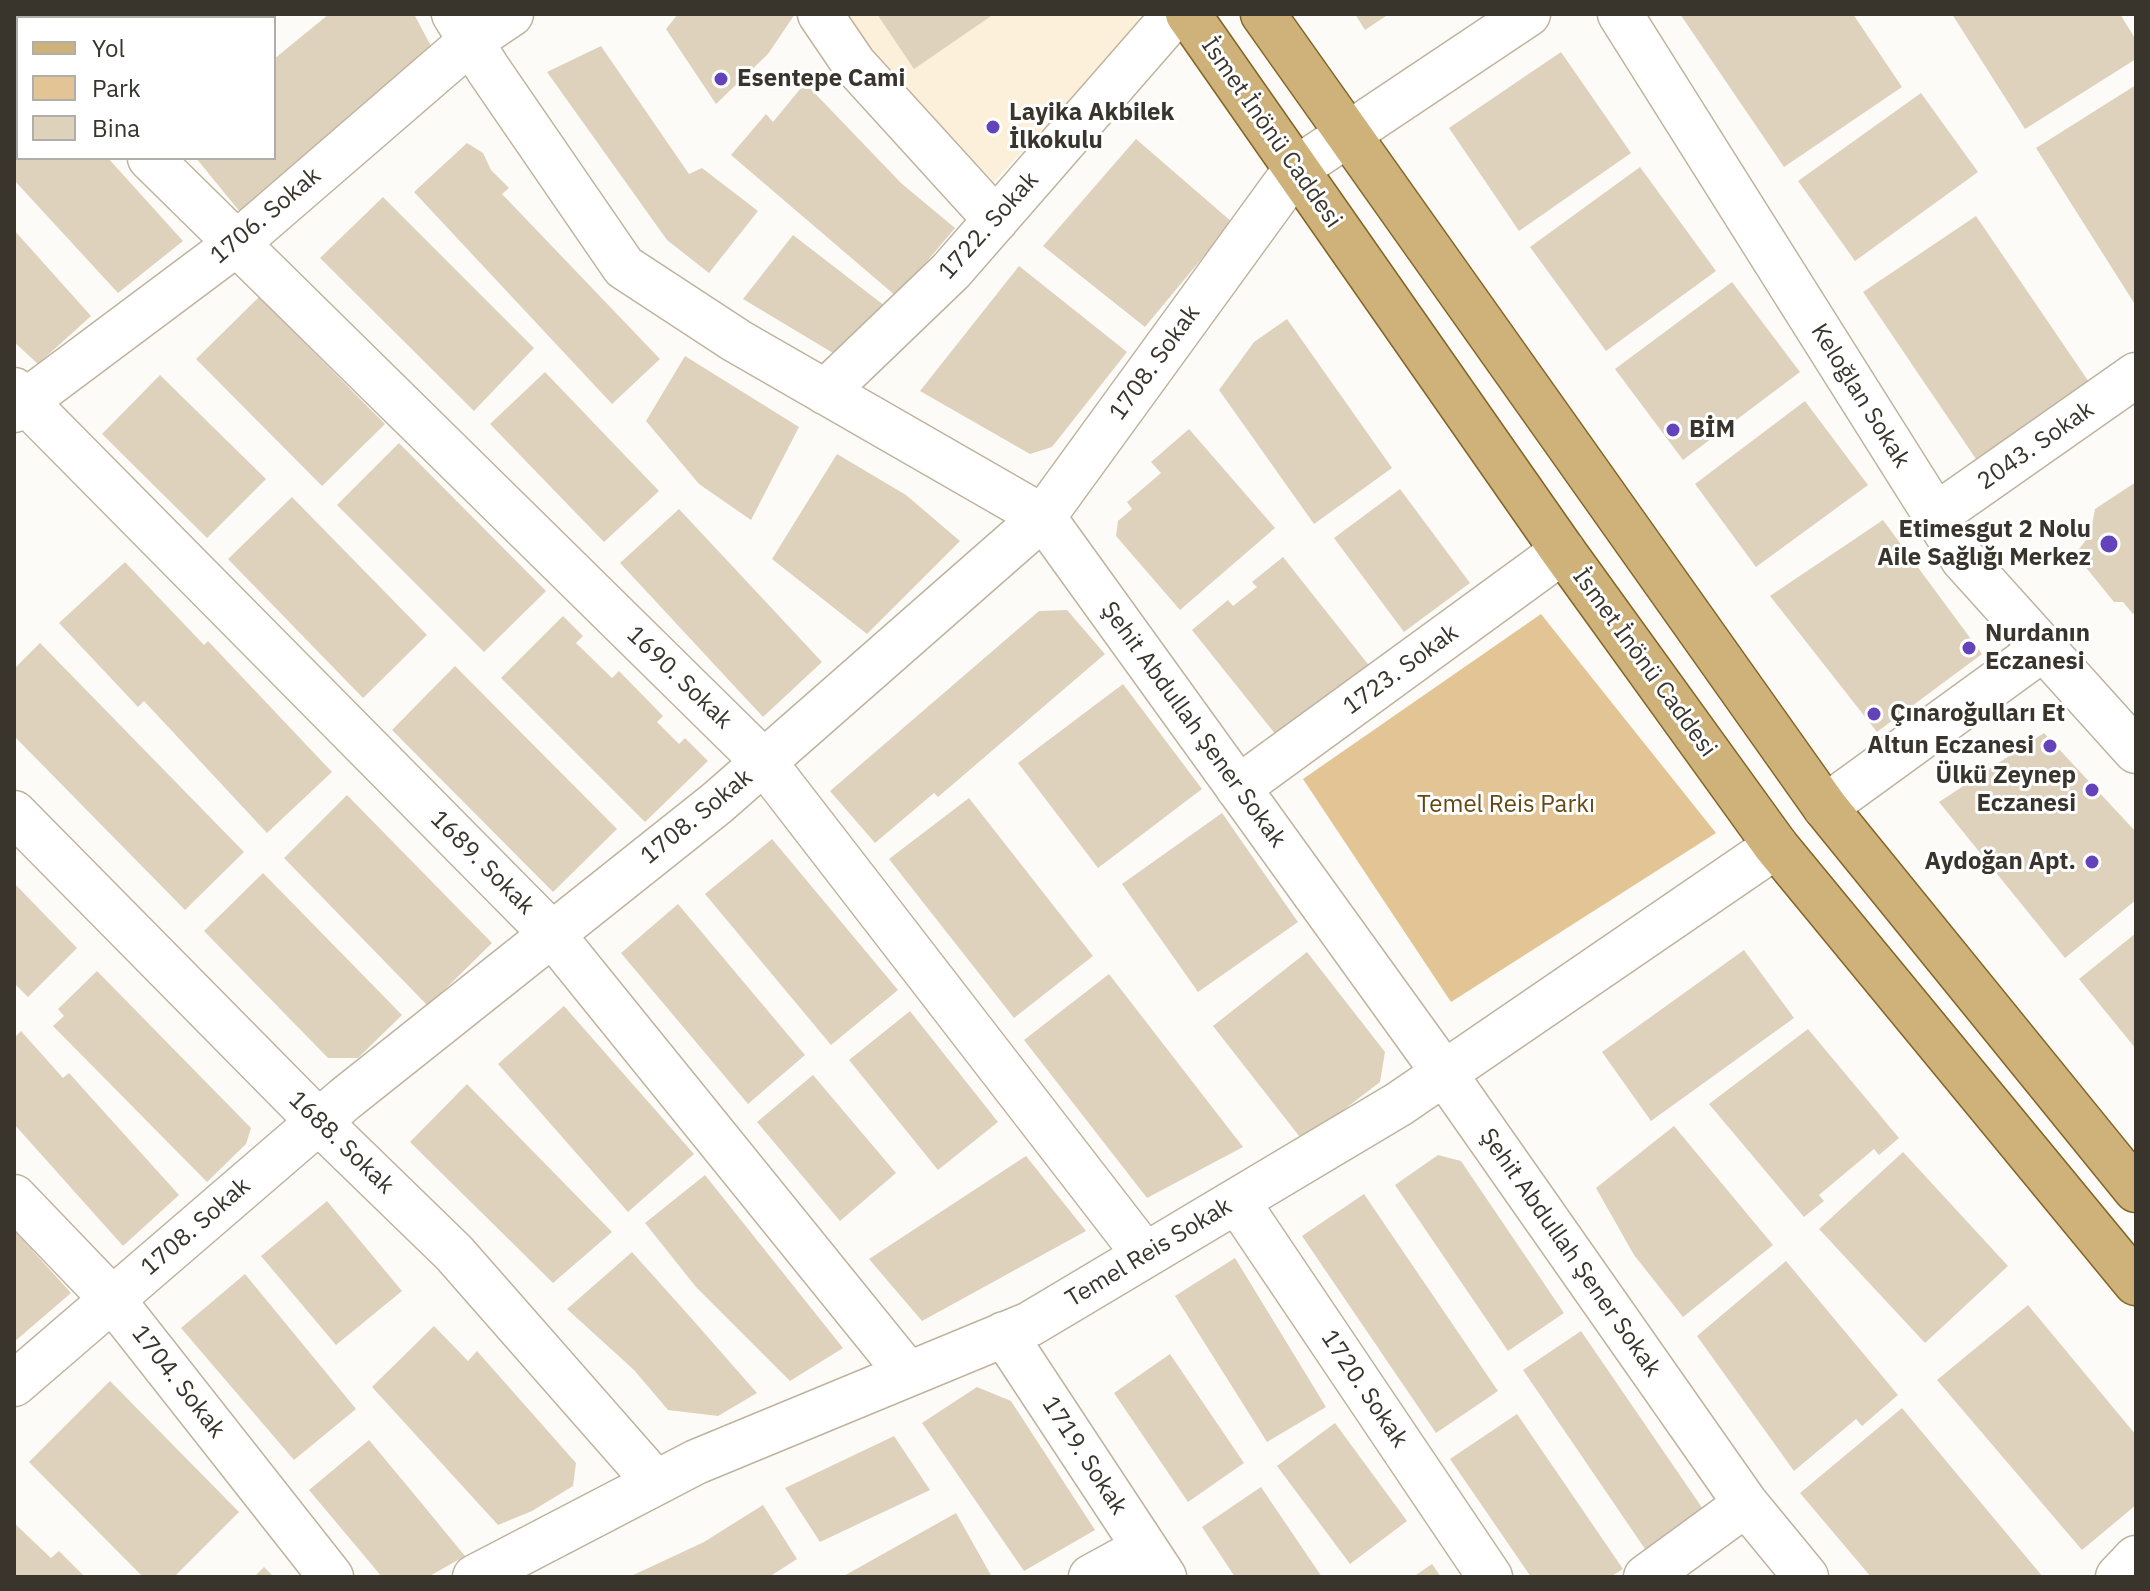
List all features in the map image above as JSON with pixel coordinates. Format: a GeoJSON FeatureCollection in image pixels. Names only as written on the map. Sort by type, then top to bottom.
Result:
{"type":"FeatureCollection","features":[{"type":"Feature","properties":{"kind":"main road","name":"İsmet İnönü Caddesi"},"geometry":{"type":"LineString","coordinates":[[1188,14],[1563,551],[1776,846],[2136,1283]]}},
{"type":"Feature","properties":{"kind":"main road"},"geometry":{"type":"LineString","coordinates":[[1263,14],[1346,136],[1825,807],[2136,1190]]}},
{"type":"Feature","properties":{"kind":"street","name":"1706. Sokak"},"geometry":{"type":"LineString","coordinates":[[18,400],[236,244],[462,28],[511,14]]}},
{"type":"Feature","properties":{"kind":"street"},"geometry":{"type":"LineString","coordinates":[[820,14],[854,64],[996,220]]}},
{"type":"Feature","properties":{"kind":"street","name":"1722. Sokak"},"geometry":{"type":"LineString","coordinates":[[825,392],[951,271],[1175,14]]}},
{"type":"Feature","properties":{"kind":"street"},"geometry":{"type":"LineString","coordinates":[[1296,169],[1528,14]]}},
{"type":"Feature","properties":{"kind":"street","name":"Keloğlan Sokak"},"geometry":{"type":"LineString","coordinates":[[1620,14],[1963,559],[2136,750]]}},
{"type":"Feature","properties":{"kind":"street","name":"Şehit Abdullah Şener Sokak"},"geometry":{"type":"LineString","coordinates":[[462,28],[624,267],[737,341],[1043,517],[1444,1073],[1746,1504],[1806,1577]]}},
{"type":"Feature","properties":{"kind":"street","name":"1690. Sokak"},"geometry":{"type":"LineString","coordinates":[[152,160],[764,762],[1145,1255]]}},
{"type":"Feature","properties":{"kind":"street","name":"1708. Sokak"},"geometry":{"type":"LineString","coordinates":[[14,1384],[318,1121],[764,762],[1043,517],[1296,169]]}},
{"type":"Feature","properties":{"kind":"street","name":"2043. Sokak"},"geometry":{"type":"LineString","coordinates":[[1935,516],[2136,375]]}},
{"type":"Feature","properties":{"kind":"street","name":"1689. Sokak"},"geometry":{"type":"LineString","coordinates":[[18,400],[552,934],[908,1374]]}},
{"type":"Feature","properties":{"kind":"street","name":"1723. Sokak"},"geometry":{"type":"LineString","coordinates":[[1238,788],[1563,551]]}},
{"type":"Feature","properties":{"kind":"street"},"geometry":{"type":"LineString","coordinates":[[1825,807],[2044,648]]}},
{"type":"Feature","properties":{"kind":"street","name":"1688. Sokak"},"geometry":{"type":"LineString","coordinates":[[14,813],[318,1121],[454,1253],[656,1483]]}},
{"type":"Feature","properties":{"kind":"street","name":"Temel Reis Sokak"},"geometry":{"type":"LineString","coordinates":[[475,1577],[696,1462],[1030,1324],[1399,1104],[1776,846]]}},
{"type":"Feature","properties":{"kind":"street","name":"1704. Sokak"},"geometry":{"type":"LineString","coordinates":[[14,1197],[112,1299],[331,1577]]}},
{"type":"Feature","properties":{"kind":"street","name":"1720. Sokak"},"geometry":{"type":"LineString","coordinates":[[1237,1201],[1490,1577]]}},
{"type":"Feature","properties":{"kind":"street","name":"1719. Sokak"},"geometry":{"type":"LineString","coordinates":[[1004,1334],[1154,1563]]}},
{"type":"Feature","properties":{"kind":"street"},"geometry":{"type":"LineString","coordinates":[[1646,1577],[1746,1504]]}},
{"type":"Feature","properties":{"kind":"street"},"geometry":{"type":"LineString","coordinates":[[2118,1577],[2136,1558]]}},
{"type":"Feature","properties":{"kind":"street"},"geometry":{"type":"LineString","coordinates":[[1091,1577],[1154,1563]]}},
{"type":"Feature","properties":{"kind":"shaded area","name":"Layika Akbilek İlkokulu"},"geometry":{"type":"Polygon","coordinates":[[[845,14],[1136,14],[1142,23],[994,182],[887,72],[845,14]]]}},
{"type":"Feature","properties":{"kind":"green space","name":"Temel Reis Parkı"},"geometry":{"type":"Polygon","coordinates":[[[1541,614],[1716,833],[1451,1002],[1303,779],[1541,614]]]}},
{"type":"Feature","properties":{"kind":"building"},"geometry":{"type":"Polygon","coordinates":[[[81,14],[209,14],[206,16],[81,14]]]}},
{"type":"Feature","properties":{"kind":"building"},"geometry":{"type":"Polygon","coordinates":[[[329,14],[414,14],[432,48],[386,85],[391,90],[240,212],[198,160],[276,160],[276,57],[329,14]]]}},
{"type":"Feature","properties":{"kind":"building","name":"Esentepe Cami"},"geometry":{"type":"Polygon","coordinates":[[[678,14],[795,14],[768,54],[716,104],[666,29],[678,14]]]}},
{"type":"Feature","properties":{"kind":"building"},"geometry":{"type":"Polygon","coordinates":[[[877,14],[994,14],[914,69],[877,14]]]}},
{"type":"Feature","properties":{"kind":"building"},"geometry":{"type":"Polygon","coordinates":[[[1355,14],[1389,14],[1365,30],[1355,14]]]}},
{"type":"Feature","properties":{"kind":"building"},"geometry":{"type":"Polygon","coordinates":[[[1680,14],[1853,14],[1902,87],[1784,167],[1680,14]]]}},
{"type":"Feature","properties":{"kind":"building"},"geometry":{"type":"Polygon","coordinates":[[[1952,14],[2120,14],[2136,40],[2136,59],[2025,129],[1952,14]]]}},
{"type":"Feature","properties":{"kind":"building"},"geometry":{"type":"Polygon","coordinates":[[[601,46],[689,174],[702,168],[758,211],[709,273],[667,240],[547,72],[601,46]]]}},
{"type":"Feature","properties":{"kind":"building"},"geometry":{"type":"Polygon","coordinates":[[[14,50],[16,160],[110,160],[183,241],[118,293],[14,180],[14,50]]]}},
{"type":"Feature","properties":{"kind":"building"},"geometry":{"type":"Polygon","coordinates":[[[1561,52],[1631,153],[1519,231],[1449,128],[1561,52]]]}},
{"type":"Feature","properties":{"kind":"building"},"geometry":{"type":"Polygon","coordinates":[[[805,83],[901,183],[955,228],[897,297],[731,155],[766,114],[773,122],[805,83]]]}},
{"type":"Feature","properties":{"kind":"building"},"geometry":{"type":"Polygon","coordinates":[[[2136,85],[2136,306],[2036,148],[2136,85]]]}},
{"type":"Feature","properties":{"kind":"building"},"geometry":{"type":"Polygon","coordinates":[[[1921,93],[1978,172],[1855,261],[1798,181],[1921,93]]]}},
{"type":"Feature","properties":{"kind":"building"},"geometry":{"type":"Polygon","coordinates":[[[1136,139],[1232,222],[1145,327],[1043,246],[1136,139]]]}},
{"type":"Feature","properties":{"kind":"building"},"geometry":{"type":"Polygon","coordinates":[[[467,143],[483,153],[491,170],[509,188],[502,194],[660,359],[612,404],[414,192],[467,143]]]}},
{"type":"Feature","properties":{"kind":"building"},"geometry":{"type":"Polygon","coordinates":[[[1640,167],[1716,271],[1606,351],[1530,247],[1640,167]]]}},
{"type":"Feature","properties":{"kind":"building"},"geometry":{"type":"Polygon","coordinates":[[[383,197],[534,348],[474,411],[320,258],[383,197]]]}},
{"type":"Feature","properties":{"kind":"building"},"geometry":{"type":"Polygon","coordinates":[[[1976,216],[2091,385],[1978,462],[1863,292],[1976,216]]]}},
{"type":"Feature","properties":{"kind":"building"},"geometry":{"type":"Polygon","coordinates":[[[14,230],[91,316],[38,364],[14,342],[14,230]]]}},
{"type":"Feature","properties":{"kind":"building"},"geometry":{"type":"Polygon","coordinates":[[[793,235],[885,306],[843,359],[743,299],[793,235]]]}},
{"type":"Feature","properties":{"kind":"building"},"geometry":{"type":"Polygon","coordinates":[[[1019,266],[1127,352],[1052,447],[1030,454],[920,391],[1019,266]]]}},
{"type":"Feature","properties":{"kind":"building"},"geometry":{"type":"Polygon","coordinates":[[[1732,282],[1800,372],[1683,460],[1615,369],[1732,282]]]}},
{"type":"Feature","properties":{"kind":"building"},"geometry":{"type":"Polygon","coordinates":[[[259,297],[385,424],[322,486],[196,359],[259,297]]]}},
{"type":"Feature","properties":{"kind":"building"},"geometry":{"type":"Polygon","coordinates":[[[1287,319],[1392,468],[1314,524],[1219,390],[1254,342],[1287,319]]]}},
{"type":"Feature","properties":{"kind":"building"},"geometry":{"type":"Polygon","coordinates":[[[685,356],[799,427],[751,520],[699,484],[646,421],[685,356]]]}},
{"type":"Feature","properties":{"kind":"building"},"geometry":{"type":"Polygon","coordinates":[[[545,372],[659,491],[604,542],[490,424],[545,372]]]}},
{"type":"Feature","properties":{"kind":"building"},"geometry":{"type":"Polygon","coordinates":[[[160,375],[266,479],[207,538],[102,434],[160,375]]]}},
{"type":"Feature","properties":{"kind":"building"},"geometry":{"type":"Polygon","coordinates":[[[1805,401],[1868,485],[1756,567],[1695,484],[1805,401]]]}},
{"type":"Feature","properties":{"kind":"building"},"geometry":{"type":"Polygon","coordinates":[[[1189,429],[1275,528],[1180,610],[1116,536],[1118,521],[1132,509],[1127,502],[1161,473],[1151,462],[1189,429]]]}},
{"type":"Feature","properties":{"kind":"building"},"geometry":{"type":"Polygon","coordinates":[[[399,443],[546,591],[484,652],[337,505],[399,443]]]}},
{"type":"Feature","properties":{"kind":"building"},"geometry":{"type":"Polygon","coordinates":[[[837,454],[906,495],[960,541],[867,634],[772,559],[837,454]]]}},
{"type":"Feature","properties":{"kind":"building","name":"Etimesgut 2 Nolu Aile Sağlığı Merkez"},"geometry":{"type":"Polygon","coordinates":[[[2136,482],[2136,612],[2133,614],[2123,602],[2114,602],[2075,554],[2090,535],[2095,509],[2136,482]]]}},
{"type":"Feature","properties":{"kind":"building"},"geometry":{"type":"Polygon","coordinates":[[[1400,489],[1470,583],[1404,632],[1334,538],[1400,489]]]}},
{"type":"Feature","properties":{"kind":"building"},"geometry":{"type":"Polygon","coordinates":[[[292,497],[427,635],[363,698],[228,559],[292,497]]]}},
{"type":"Feature","properties":{"kind":"building"},"geometry":{"type":"Polygon","coordinates":[[[679,509],[822,662],[763,717],[620,563],[679,509]]]}},
{"type":"Feature","properties":{"kind":"building"},"geometry":{"type":"Polygon","coordinates":[[[1883,520],[1982,654],[1877,732],[1770,596],[1883,520]]]}},
{"type":"Feature","properties":{"kind":"building"},"geometry":{"type":"Polygon","coordinates":[[[1283,557],[1379,678],[1288,750],[1192,630],[1228,600],[1233,606],[1257,587],[1252,582],[1283,557]]]}},
{"type":"Feature","properties":{"kind":"building"},"geometry":{"type":"Polygon","coordinates":[[[125,562],[204,645],[208,641],[332,772],[267,833],[144,701],[138,707],[59,623],[125,562]]]}},
{"type":"Feature","properties":{"kind":"building"},"geometry":{"type":"Polygon","coordinates":[[[1067,610],[1105,654],[938,797],[934,793],[875,843],[830,791],[1039,611],[1067,610]]]}},
{"type":"Feature","properties":{"kind":"building"},"geometry":{"type":"Polygon","coordinates":[[[563,616],[583,636],[576,643],[612,678],[619,671],[663,716],[657,722],[679,744],[685,738],[708,761],[645,822],[501,678],[563,616]]]}},
{"type":"Feature","properties":{"kind":"building"},"geometry":{"type":"Polygon","coordinates":[[[40,643],[244,852],[185,910],[14,736],[14,669],[40,643]]]}},
{"type":"Feature","properties":{"kind":"building"},"geometry":{"type":"Polygon","coordinates":[[[455,666],[617,829],[553,892],[392,730],[455,666]]]}},
{"type":"Feature","properties":{"kind":"building"},"geometry":{"type":"Polygon","coordinates":[[[1123,684],[1202,789],[1098,868],[1018,763],[1123,684]]]}},
{"type":"Feature","properties":{"kind":"building"},"geometry":{"type":"Polygon","coordinates":[[[2044,733],[2136,832],[2136,900],[2065,958],[1939,802],[2044,733]]]}},
{"type":"Feature","properties":{"kind":"building"},"geometry":{"type":"Polygon","coordinates":[[[347,795],[492,943],[428,1006],[284,858],[347,795]]]}},
{"type":"Feature","properties":{"kind":"building"},"geometry":{"type":"Polygon","coordinates":[[[969,798],[1093,956],[1014,1018],[889,859],[969,798]]]}},
{"type":"Feature","properties":{"kind":"building"},"geometry":{"type":"Polygon","coordinates":[[[1222,813],[1298,922],[1198,992],[1122,884],[1222,813]]]}},
{"type":"Feature","properties":{"kind":"building"},"geometry":{"type":"Polygon","coordinates":[[[772,839],[898,990],[831,1045],[705,894],[772,839]]]}},
{"type":"Feature","properties":{"kind":"building"},"geometry":{"type":"Polygon","coordinates":[[[263,873],[402,1015],[358,1058],[328,1058],[204,931],[263,873]]]}},
{"type":"Feature","properties":{"kind":"building"},"geometry":{"type":"Polygon","coordinates":[[[14,883],[77,948],[28,997],[14,983],[14,883]]]}},
{"type":"Feature","properties":{"kind":"building"},"geometry":{"type":"Polygon","coordinates":[[[678,904],[805,1055],[748,1104],[621,953],[678,904]]]}},
{"type":"Feature","properties":{"kind":"building"},"geometry":{"type":"Polygon","coordinates":[[[2136,933],[2136,1049],[2079,979],[2136,933]]]}},
{"type":"Feature","properties":{"kind":"building"},"geometry":{"type":"Polygon","coordinates":[[[1744,950],[1794,1018],[1651,1121],[1602,1052],[1744,950]]]}},
{"type":"Feature","properties":{"kind":"building"},"geometry":{"type":"Polygon","coordinates":[[[1307,952],[1385,1052],[1380,1082],[1303,1141],[1213,1026],[1307,952]]]}},
{"type":"Feature","properties":{"kind":"building"},"geometry":{"type":"Polygon","coordinates":[[[97,971],[251,1128],[246,1144],[207,1182],[53,1026],[64,1016],[58,1009],[97,971]]]}},
{"type":"Feature","properties":{"kind":"building"},"geometry":{"type":"Polygon","coordinates":[[[1109,974],[1243,1147],[1147,1198],[1024,1040],[1109,974]]]}},
{"type":"Feature","properties":{"kind":"building"},"geometry":{"type":"Polygon","coordinates":[[[564,1006],[694,1154],[628,1212],[498,1064],[564,1006]]]}},
{"type":"Feature","properties":{"kind":"building"},"geometry":{"type":"Polygon","coordinates":[[[910,1011],[998,1122],[938,1170],[849,1060],[910,1011]]]}},
{"type":"Feature","properties":{"kind":"building"},"geometry":{"type":"Polygon","coordinates":[[[1808,1029],[1899,1138],[1879,1155],[1874,1149],[1819,1195],[1824,1201],[1804,1217],[1709,1104],[1808,1029]]]}},
{"type":"Feature","properties":{"kind":"building"},"geometry":{"type":"Polygon","coordinates":[[[21,1031],[63,1078],[69,1073],[179,1195],[123,1246],[14,1124],[14,1038],[21,1031]]]}},
{"type":"Feature","properties":{"kind":"building"},"geometry":{"type":"Polygon","coordinates":[[[813,1075],[896,1173],[840,1221],[757,1122],[813,1075]]]}},
{"type":"Feature","properties":{"kind":"building"},"geometry":{"type":"Polygon","coordinates":[[[467,1084],[612,1232],[553,1283],[410,1142],[467,1084]]]}},
{"type":"Feature","properties":{"kind":"building"},"geometry":{"type":"Polygon","coordinates":[[[1674,1126],[1773,1245],[1683,1317],[1634,1255],[1596,1188],[1674,1126]]]}},
{"type":"Feature","properties":{"kind":"building"},"geometry":{"type":"Polygon","coordinates":[[[1903,1152],[2008,1266],[1925,1343],[1819,1229],[1903,1152]]]}},
{"type":"Feature","properties":{"kind":"building"},"geometry":{"type":"Polygon","coordinates":[[[1438,1155],[1461,1161],[1564,1313],[1508,1351],[1395,1185],[1438,1155]]]}},
{"type":"Feature","properties":{"kind":"building"},"geometry":{"type":"Polygon","coordinates":[[[1026,1156],[1086,1231],[922,1321],[869,1259],[1026,1156]]]}},
{"type":"Feature","properties":{"kind":"building"},"geometry":{"type":"Polygon","coordinates":[[[705,1175],[843,1348],[790,1381],[696,1287],[645,1223],[705,1175]]]}},
{"type":"Feature","properties":{"kind":"building"},"geometry":{"type":"Polygon","coordinates":[[[1364,1194],[1498,1391],[1436,1433],[1302,1236],[1364,1194]]]}},
{"type":"Feature","properties":{"kind":"building"},"geometry":{"type":"Polygon","coordinates":[[[327,1201],[402,1291],[336,1345],[261,1256],[327,1201]]]}},
{"type":"Feature","properties":{"kind":"building"},"geometry":{"type":"Polygon","coordinates":[[[14,1230],[71,1293],[14,1342],[14,1230]]]}},
{"type":"Feature","properties":{"kind":"building"},"geometry":{"type":"Polygon","coordinates":[[[632,1252],[757,1393],[718,1416],[668,1410],[634,1370],[567,1309],[632,1252]]]}},
{"type":"Feature","properties":{"kind":"building"},"geometry":{"type":"Polygon","coordinates":[[[1235,1258],[1326,1407],[1267,1442],[1175,1296],[1235,1258]]]}},
{"type":"Feature","properties":{"kind":"building"},"geometry":{"type":"Polygon","coordinates":[[[1786,1261],[1898,1395],[1862,1426],[1856,1419],[1794,1471],[1697,1336],[1786,1261]]]}},
{"type":"Feature","properties":{"kind":"building"},"geometry":{"type":"Polygon","coordinates":[[[245,1274],[356,1409],[294,1460],[181,1328],[245,1274]]]}},
{"type":"Feature","properties":{"kind":"building"},"geometry":{"type":"Polygon","coordinates":[[[2028,1305],[2136,1435],[2136,1505],[2082,1550],[1937,1380],[2028,1305]]]}},
{"type":"Feature","properties":{"kind":"building"},"geometry":{"type":"Polygon","coordinates":[[[434,1326],[468,1361],[477,1351],[576,1463],[573,1486],[532,1511],[498,1525],[372,1387],[434,1326]]]}},
{"type":"Feature","properties":{"kind":"building"},"geometry":{"type":"Polygon","coordinates":[[[1581,1331],[1703,1509],[1645,1549],[1523,1370],[1581,1331]]]}},
{"type":"Feature","properties":{"kind":"building"},"geometry":{"type":"Polygon","coordinates":[[[1170,1354],[1244,1463],[1188,1502],[1114,1393],[1170,1354]]]}},
{"type":"Feature","properties":{"kind":"building"},"geometry":{"type":"Polygon","coordinates":[[[110,1381],[239,1512],[174,1577],[143,1577],[29,1462],[110,1381]]]}},
{"type":"Feature","properties":{"kind":"building"},"geometry":{"type":"Polygon","coordinates":[[[977,1387],[1011,1401],[1095,1530],[1024,1571],[922,1423],[977,1387]]]}},
{"type":"Feature","properties":{"kind":"building"},"geometry":{"type":"Polygon","coordinates":[[[1902,1408],[2043,1577],[1871,1577],[1800,1493],[1902,1408]]]}},
{"type":"Feature","properties":{"kind":"building"},"geometry":{"type":"Polygon","coordinates":[[[1517,1414],[1623,1569],[1610,1577],[1531,1577],[1450,1459],[1517,1414]]]}},
{"type":"Feature","properties":{"kind":"building"},"geometry":{"type":"Polygon","coordinates":[[[1335,1423],[1407,1521],[1350,1564],[1277,1466],[1335,1423]]]}},
{"type":"Feature","properties":{"kind":"building"},"geometry":{"type":"Polygon","coordinates":[[[894,1436],[930,1490],[820,1542],[785,1488],[894,1436]]]}},
{"type":"Feature","properties":{"kind":"building"},"geometry":{"type":"Polygon","coordinates":[[[369,1440],[465,1556],[428,1577],[382,1577],[309,1490],[369,1440]]]}},
{"type":"Feature","properties":{"kind":"building"},"geometry":{"type":"Polygon","coordinates":[[[1261,1487],[1322,1577],[1235,1577],[1202,1527],[1261,1487]]]}},
{"type":"Feature","properties":{"kind":"building"},"geometry":{"type":"Polygon","coordinates":[[[763,1505],[797,1559],[769,1577],[629,1577],[704,1542],[763,1505]]]}},
{"type":"Feature","properties":{"kind":"building"},"geometry":{"type":"Polygon","coordinates":[[[956,1513],[992,1577],[842,1577],[956,1513]]]}},
{"type":"Feature","properties":{"kind":"building"},"geometry":{"type":"Polygon","coordinates":[[[14,1523],[51,1558],[59,1551],[85,1577],[14,1577],[14,1523]]]}},
{"type":"Feature","properties":{"kind":"building"},"geometry":{"type":"Polygon","coordinates":[[[1432,1564],[1441,1577],[1413,1577],[1432,1564]]]}},
{"type":"Feature","properties":{"kind":"building"},"geometry":{"type":"Polygon","coordinates":[[[264,1567],[274,1577],[254,1577],[264,1567]]]}},
{"type":"Feature","properties":{"kind":"place","name":"Esentepe Cami"},"geometry":{"type":"Point","coordinates":[721,79]}},
{"type":"Feature","properties":{"kind":"place","name":"Layika Akbilek İlkokulu"},"geometry":{"type":"Point","coordinates":[993,127]}},
{"type":"Feature","properties":{"kind":"place","name":"BİM"},"geometry":{"type":"Point","coordinates":[1673,430]}},
{"type":"Feature","properties":{"kind":"place","name":"Etimesgut 2 Nolu Aile Sağlığı Merkez"},"geometry":{"type":"Point","coordinates":[2109,544]}},
{"type":"Feature","properties":{"kind":"place","name":"Nurdanın Eczanesi"},"geometry":{"type":"Point","coordinates":[1969,648]}},
{"type":"Feature","properties":{"kind":"place","name":"Çınaroğulları Et"},"geometry":{"type":"Point","coordinates":[1874,714]}},
{"type":"Feature","properties":{"kind":"place","name":"Altun Eczanesi"},"geometry":{"type":"Point","coordinates":[2050,746]}},
{"type":"Feature","properties":{"kind":"place","name":"Ülkü Zeynep Eczanesi"},"geometry":{"type":"Point","coordinates":[2092,790]}},
{"type":"Feature","properties":{"kind":"place","name":"Aydoğan Apt."},"geometry":{"type":"Point","coordinates":[2092,862]}}]}
